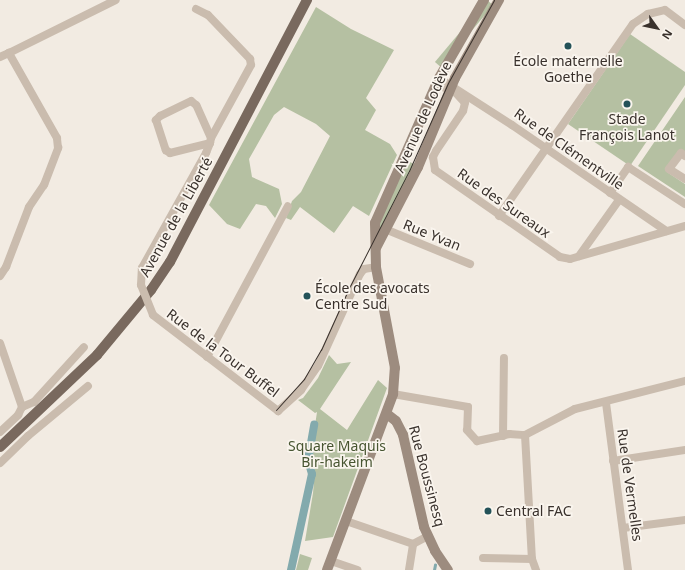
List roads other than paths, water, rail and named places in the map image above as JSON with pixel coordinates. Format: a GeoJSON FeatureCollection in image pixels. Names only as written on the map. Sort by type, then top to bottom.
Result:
{"type":"FeatureCollection","features":[{"type":"Feature","properties":{"kind":"main road","name":"Avenue de la Liberté"},"geometry":{"type":"LineString","coordinates":[[0,447],[97,356],[151,290],[170,262],[307,2]]}},
{"type":"Feature","properties":{"kind":"street"},"geometry":{"type":"LineString","coordinates":[[0,57],[116,0]]}},
{"type":"Feature","properties":{"kind":"street","name":"Avenue de Lodève"},"geometry":{"type":"LineString","coordinates":[[329,566],[387,414],[393,394],[394,360],[376,267],[374,232],[377,218],[437,81],[484,0]]}},
{"type":"Feature","properties":{"kind":"street","name":"Avenue de Lodève"},"geometry":{"type":"LineString","coordinates":[[376,248],[384,229],[415,173],[470,50],[499,0]]}},
{"type":"Feature","properties":{"kind":"street","name":"Rue de la Tour Buffel"},"geometry":{"type":"LineString","coordinates":[[196,9],[208,15],[250,60],[251,65],[142,268],[141,285],[153,315],[278,411],[301,390],[318,366],[360,274],[364,269],[376,267]]}},
{"type":"Feature","properties":{"kind":"street"},"geometry":{"type":"LineString","coordinates":[[499,216],[638,18],[665,10],[685,25]]}},
{"type":"Feature","properties":{"kind":"street"},"geometry":{"type":"LineString","coordinates":[[0,276],[6,266],[29,207],[44,185],[58,148],[57,138],[9,53]]}},
{"type":"Feature","properties":{"kind":"street","name":"Rue des Sureaux"},"geometry":{"type":"LineString","coordinates":[[437,81],[452,89],[465,104],[463,111],[436,151],[433,164],[439,174],[560,257],[570,259],[666,231]]}},
{"type":"Feature","properties":{"kind":"street","name":"Rue de Clémentville"},"geometry":{"type":"LineString","coordinates":[[452,89],[546,148],[619,200],[666,231]]}},
{"type":"Feature","properties":{"kind":"street"},"geometry":{"type":"LineString","coordinates":[[191,102],[196,105],[210,141],[170,153],[166,150],[156,120],[160,116],[191,102]]}},
{"type":"Feature","properties":{"kind":"street"},"geometry":{"type":"LineString","coordinates":[[685,156],[680,153],[669,169],[685,179]]}},
{"type":"Feature","properties":{"kind":"street"},"geometry":{"type":"LineString","coordinates":[[610,193],[628,167],[685,204]]}},
{"type":"Feature","properties":{"kind":"street"},"geometry":{"type":"LineString","coordinates":[[579,256],[619,200]]}},
{"type":"Feature","properties":{"kind":"street"},"geometry":{"type":"LineString","coordinates":[[207,357],[288,206]]}},
{"type":"Feature","properties":{"kind":"street"},"geometry":{"type":"LineString","coordinates":[[666,231],[685,226]]}},
{"type":"Feature","properties":{"kind":"street","name":"Rue Yvan"},"geometry":{"type":"LineString","coordinates":[[384,229],[470,264]]}},
{"type":"Feature","properties":{"kind":"street"},"geometry":{"type":"LineString","coordinates":[[0,343],[22,407]]}},
{"type":"Feature","properties":{"kind":"street"},"geometry":{"type":"LineString","coordinates":[[0,432],[18,415],[22,407],[34,402],[84,347]]}},
{"type":"Feature","properties":{"kind":"street"},"geometry":{"type":"LineString","coordinates":[[503,436],[504,358]]}},
{"type":"Feature","properties":{"kind":"street"},"geometry":{"type":"LineString","coordinates":[[393,394],[468,407],[466,430],[477,441],[503,436],[525,435],[574,409],[606,403],[685,381]]}},
{"type":"Feature","properties":{"kind":"street"},"geometry":{"type":"LineString","coordinates":[[0,463],[28,436],[88,386]]}},
{"type":"Feature","properties":{"kind":"street","name":"Rue de Vermelles"},"geometry":{"type":"LineString","coordinates":[[606,403],[628,570]]}},
{"type":"Feature","properties":{"kind":"street","name":"Rue Boussinesq"},"geometry":{"type":"LineString","coordinates":[[387,414],[396,421],[403,435],[428,536],[448,570]]}},
{"type":"Feature","properties":{"kind":"street"},"geometry":{"type":"LineString","coordinates":[[525,435],[532,559],[536,570]]}},
{"type":"Feature","properties":{"kind":"street"},"geometry":{"type":"LineString","coordinates":[[613,462],[685,450]]}},
{"type":"Feature","properties":{"kind":"street"},"geometry":{"type":"LineString","coordinates":[[623,528],[685,520]]}},
{"type":"Feature","properties":{"kind":"street"},"geometry":{"type":"LineString","coordinates":[[346,521],[413,544],[428,536]]}},
{"type":"Feature","properties":{"kind":"street"},"geometry":{"type":"LineString","coordinates":[[409,570],[413,544]]}},
{"type":"Feature","properties":{"kind":"street"},"geometry":{"type":"LineString","coordinates":[[483,558],[532,559]]}},
{"type":"Feature","properties":{"kind":"street"},"geometry":{"type":"LineString","coordinates":[[329,566],[357,570]]}},
{"type":"Feature","properties":{"kind":"waterway"},"geometry":{"type":"LineString","coordinates":[[291,570],[312,474],[308,460],[314,425]]}},
{"type":"Feature","properties":{"kind":"waterway"},"geometry":{"type":"LineString","coordinates":[[434,570],[435,565]]}},
{"type":"Feature","properties":{"kind":"tram line"},"geometry":{"type":"LineString","coordinates":[[276,410],[304,379],[321,350],[349,288],[409,171],[448,83],[494,0]]}},
{"type":"Feature","properties":{"kind":"place","name":"École maternelle Goethe"},"geometry":{"type":"Point","coordinates":[568,46]}},
{"type":"Feature","properties":{"kind":"place","name":"Stade François Lanot"},"geometry":{"type":"Point","coordinates":[627,104]}},
{"type":"Feature","properties":{"kind":"place","name":"École des avocats Centre Sud"},"geometry":{"type":"Point","coordinates":[307,296]}},
{"type":"Feature","properties":{"kind":"place","name":"Central FAC"},"geometry":{"type":"Point","coordinates":[488,511]}},
{"type":"Feature","properties":{"kind":"park label","name":"Square Maquis Bir-hakeim"},"geometry":{"type":"Point","coordinates":[337,454]}}]}
